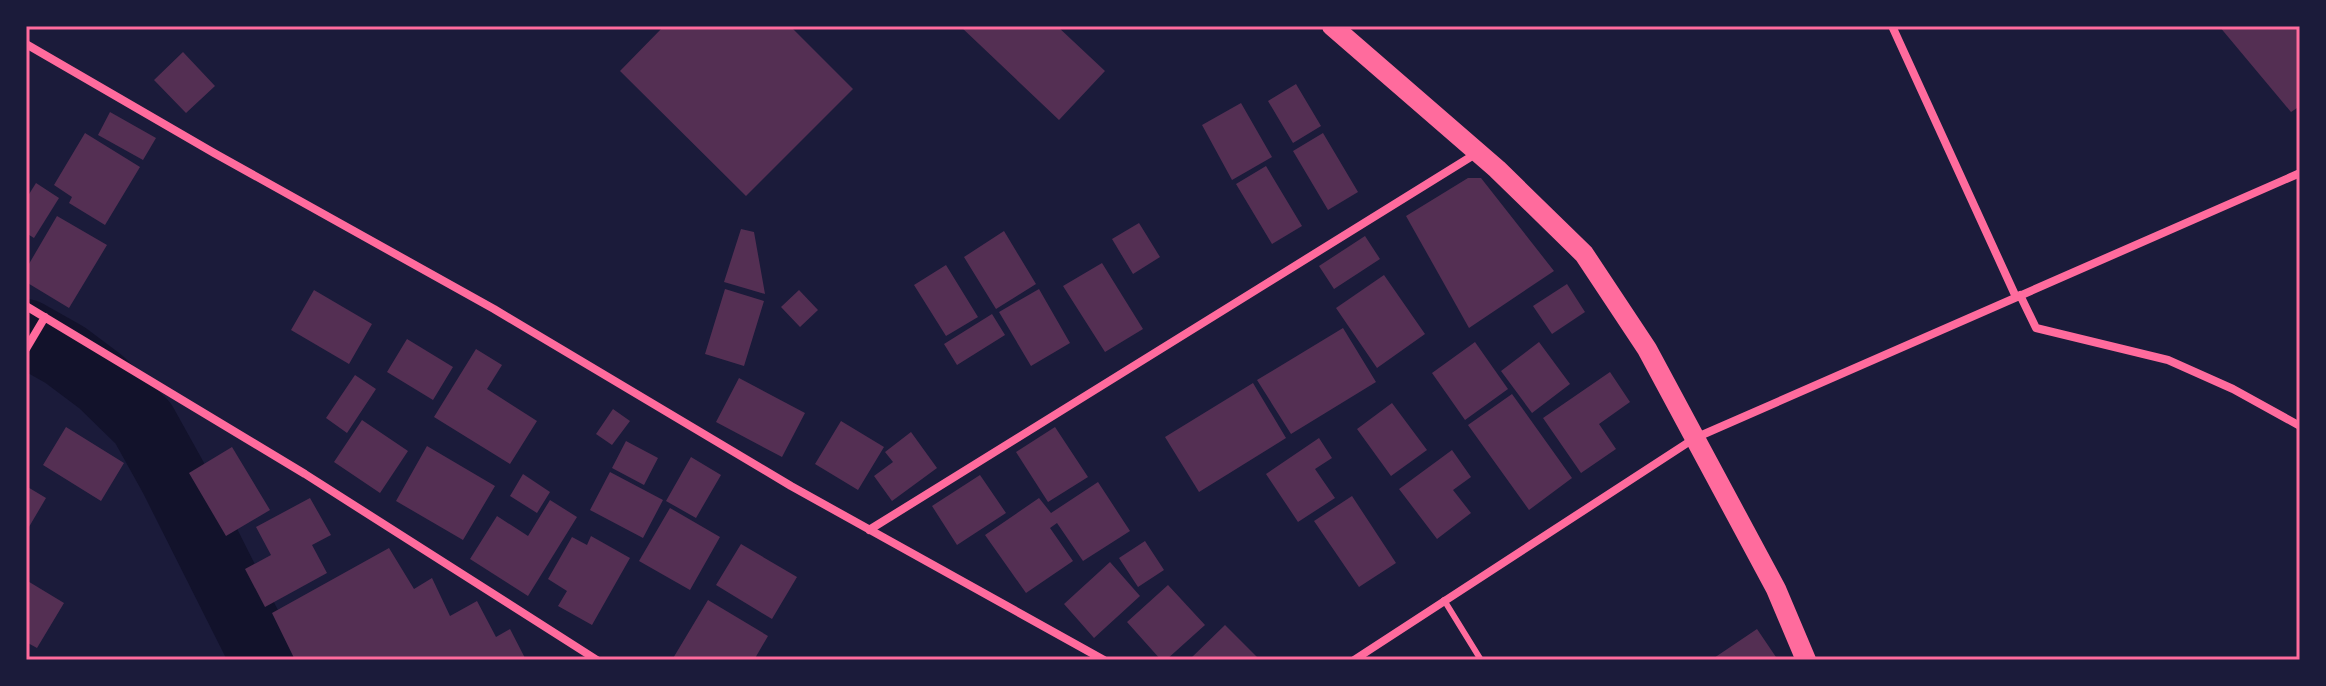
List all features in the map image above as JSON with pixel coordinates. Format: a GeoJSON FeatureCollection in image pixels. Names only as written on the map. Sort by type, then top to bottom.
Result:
{"type":"FeatureCollection","features":[{"type":"Feature","properties":{"kind":"main road"},"geometry":{"type":"LineString","coordinates":[[1332,26],[1478,152],[1584,254],[1647,349],[1776,589],[1806,660]]}},
{"type":"Feature","properties":{"kind":"street"},"geometry":{"type":"LineString","coordinates":[[1892,26],[2018,296],[2036,328],[2168,360],[2233,389],[2300,426]]}},
{"type":"Feature","properties":{"kind":"street"},"geometry":{"type":"LineString","coordinates":[[26,44],[494,309],[869,530],[1104,660]]}},
{"type":"Feature","properties":{"kind":"street"},"geometry":{"type":"LineString","coordinates":[[869,530],[1478,152]]}},
{"type":"Feature","properties":{"kind":"street"},"geometry":{"type":"LineString","coordinates":[[1354,660],[1695,438],[2300,173]]}},
{"type":"Feature","properties":{"kind":"street"},"geometry":{"type":"LineString","coordinates":[[26,306],[305,474],[597,660]]}},
{"type":"Feature","properties":{"kind":"street"},"geometry":{"type":"LineString","coordinates":[[26,349],[44,318]]}},
{"type":"Feature","properties":{"kind":"lane"},"geometry":{"type":"LineString","coordinates":[[1444,600],[1481,660]]}},
{"type":"Feature","properties":{"kind":"building"},"geometry":{"type":"Polygon","coordinates":[[[664,26],[790,26],[853,89],[746,196],[620,71],[664,26]]]}},
{"type":"Feature","properties":{"kind":"building"},"geometry":{"type":"Polygon","coordinates":[[[960,26],[1057,26],[1105,71],[1059,120],[960,26]]]}},
{"type":"Feature","properties":{"kind":"building"},"geometry":{"type":"Polygon","coordinates":[[[2219,26],[2300,26],[2300,106],[2291,112],[2219,26]]]}},
{"type":"Feature","properties":{"kind":"building"},"geometry":{"type":"Polygon","coordinates":[[[183,52],[215,86],[186,113],[154,80],[183,52]]]}},
{"type":"Feature","properties":{"kind":"building"},"geometry":{"type":"Polygon","coordinates":[[[1296,84],[1321,126],[1293,143],[1268,101],[1296,84]]]}},
{"type":"Feature","properties":{"kind":"building"},"geometry":{"type":"Polygon","coordinates":[[[1241,103],[1272,157],[1232,180],[1202,125],[1241,103]]]}},
{"type":"Feature","properties":{"kind":"building"},"geometry":{"type":"Polygon","coordinates":[[[110,112],[156,138],[143,160],[98,135],[110,112]]]}},
{"type":"Feature","properties":{"kind":"building"},"geometry":{"type":"Polygon","coordinates":[[[85,133],[140,167],[105,225],[69,203],[72,197],[54,185],[85,133]]]}},
{"type":"Feature","properties":{"kind":"building"},"geometry":{"type":"Polygon","coordinates":[[[1323,133],[1358,192],[1328,210],[1293,151],[1323,133]]]}},
{"type":"Feature","properties":{"kind":"building"},"geometry":{"type":"Polygon","coordinates":[[[1266,166],[1302,226],[1272,244],[1236,184],[1266,166]]]}},
{"type":"Feature","properties":{"kind":"building"},"geometry":{"type":"Polygon","coordinates":[[[1468,178],[1481,178],[1554,271],[1469,328],[1406,216],[1468,178]]]}},
{"type":"Feature","properties":{"kind":"building"},"geometry":{"type":"Polygon","coordinates":[[[36,183],[59,198],[34,238],[26,233],[26,199],[36,183]]]}},
{"type":"Feature","properties":{"kind":"building"},"geometry":{"type":"Polygon","coordinates":[[[57,216],[107,245],[69,308],[26,282],[26,269],[57,216]]]}},
{"type":"Feature","properties":{"kind":"building"},"geometry":{"type":"Polygon","coordinates":[[[1139,223],[1160,257],[1133,274],[1112,239],[1139,223]]]}},
{"type":"Feature","properties":{"kind":"building"},"geometry":{"type":"Polygon","coordinates":[[[741,229],[754,232],[765,294],[724,282],[741,229]]]}},
{"type":"Feature","properties":{"kind":"building"},"geometry":{"type":"Polygon","coordinates":[[[1004,231],[1036,284],[996,309],[964,257],[1004,231]]]}},
{"type":"Feature","properties":{"kind":"building"},"geometry":{"type":"Polygon","coordinates":[[[1365,236],[1380,259],[1334,289],[1319,266],[1365,236]]]}},
{"type":"Feature","properties":{"kind":"building"},"geometry":{"type":"Polygon","coordinates":[[[1102,263],[1143,329],[1105,352],[1063,286],[1102,263]]]}},
{"type":"Feature","properties":{"kind":"building"},"geometry":{"type":"Polygon","coordinates":[[[946,265],[978,317],[946,336],[914,285],[946,265]]]}},
{"type":"Feature","properties":{"kind":"building"},"geometry":{"type":"Polygon","coordinates":[[[1384,275],[1425,334],[1377,368],[1336,308],[1384,275]]]}},
{"type":"Feature","properties":{"kind":"building"},"geometry":{"type":"Polygon","coordinates":[[[1567,284],[1585,312],[1552,334],[1533,306],[1567,284]]]}},
{"type":"Feature","properties":{"kind":"building"},"geometry":{"type":"Polygon","coordinates":[[[725,289],[764,301],[744,366],[705,354],[725,289]]]}},
{"type":"Feature","properties":{"kind":"building"},"geometry":{"type":"Polygon","coordinates":[[[1039,289],[1070,343],[1031,366],[999,312],[1039,289]]]}},
{"type":"Feature","properties":{"kind":"building"},"geometry":{"type":"Polygon","coordinates":[[[314,290],[372,324],[349,364],[291,330],[314,290]]]}},
{"type":"Feature","properties":{"kind":"building"},"geometry":{"type":"Polygon","coordinates":[[[799,290],[818,310],[800,327],[781,307],[799,290]]]}},
{"type":"Feature","properties":{"kind":"building"},"geometry":{"type":"Polygon","coordinates":[[[992,314],[1005,335],[957,365],[944,344],[992,314]]]}},
{"type":"Feature","properties":{"kind":"building"},"geometry":{"type":"Polygon","coordinates":[[[1343,328],[1376,382],[1291,434],[1257,380],[1343,328]]]}},
{"type":"Feature","properties":{"kind":"building"},"geometry":{"type":"Polygon","coordinates":[[[407,339],[453,367],[433,400],[387,372],[407,339]]]}},
{"type":"Feature","properties":{"kind":"building"},"geometry":{"type":"Polygon","coordinates":[[[1475,342],[1508,389],[1465,420],[1432,373],[1475,342]]]}},
{"type":"Feature","properties":{"kind":"building"},"geometry":{"type":"Polygon","coordinates":[[[1539,342],[1570,384],[1532,413],[1501,371],[1539,342]]]}},
{"type":"Feature","properties":{"kind":"building"},"geometry":{"type":"Polygon","coordinates":[[[476,349],[502,365],[487,389],[537,421],[510,464],[434,417],[476,349]]]}},
{"type":"Feature","properties":{"kind":"building"},"geometry":{"type":"Polygon","coordinates":[[[1610,372],[1630,402],[1599,424],[1616,449],[1581,473],[1543,418],[1610,372]]]}},
{"type":"Feature","properties":{"kind":"building"},"geometry":{"type":"Polygon","coordinates":[[[355,375],[376,389],[347,433],[326,418],[355,375]]]}},
{"type":"Feature","properties":{"kind":"building"},"geometry":{"type":"Polygon","coordinates":[[[739,378],[805,413],[782,457],[716,422],[739,378]]]}},
{"type":"Feature","properties":{"kind":"building"},"geometry":{"type":"Polygon","coordinates":[[[1253,383],[1286,438],[1199,492],[1165,437],[1253,383]]]}},
{"type":"Feature","properties":{"kind":"building"},"geometry":{"type":"Polygon","coordinates":[[[1512,394],[1572,478],[1529,510],[1468,425],[1512,394]]]}},
{"type":"Feature","properties":{"kind":"building"},"geometry":{"type":"Polygon","coordinates":[[[1392,403],[1427,450],[1391,476],[1357,429],[1392,403]]]}},
{"type":"Feature","properties":{"kind":"building"},"geometry":{"type":"Polygon","coordinates":[[[613,409],[630,421],[612,445],[596,434],[613,409]]]}},
{"type":"Feature","properties":{"kind":"building"},"geometry":{"type":"Polygon","coordinates":[[[362,420],[408,451],[380,493],[334,462],[362,420]]]}},
{"type":"Feature","properties":{"kind":"building"},"geometry":{"type":"Polygon","coordinates":[[[841,421],[884,447],[858,490],[815,464],[841,421]]]}},
{"type":"Feature","properties":{"kind":"building"},"geometry":{"type":"Polygon","coordinates":[[[66,427],[124,463],[101,501],[43,465],[66,427]]]}},
{"type":"Feature","properties":{"kind":"building"},"geometry":{"type":"Polygon","coordinates":[[[1055,427],[1088,477],[1048,502],[1016,452],[1055,427]]]}},
{"type":"Feature","properties":{"kind":"building"},"geometry":{"type":"Polygon","coordinates":[[[911,432],[937,468],[892,501],[874,476],[893,462],[885,452],[911,432]]]}},
{"type":"Feature","properties":{"kind":"building"},"geometry":{"type":"Polygon","coordinates":[[[1319,438],[1332,458],[1315,469],[1335,498],[1298,522],[1266,474],[1319,438]]]}},
{"type":"Feature","properties":{"kind":"building"},"geometry":{"type":"Polygon","coordinates":[[[626,441],[658,458],[644,485],[612,468],[626,441]]]}},
{"type":"Feature","properties":{"kind":"building"},"geometry":{"type":"Polygon","coordinates":[[[427,446],[495,486],[463,540],[396,501],[427,446]]]}},
{"type":"Feature","properties":{"kind":"building"},"geometry":{"type":"Polygon","coordinates":[[[232,447],[270,510],[226,536],[189,473],[232,447]]]}},
{"type":"Feature","properties":{"kind":"building"},"geometry":{"type":"Polygon","coordinates":[[[1452,450],[1471,477],[1453,490],[1471,513],[1437,539],[1399,489],[1452,450]]]}},
{"type":"Feature","properties":{"kind":"building"},"geometry":{"type":"Polygon","coordinates":[[[691,457],[721,475],[696,518],[666,501],[691,457]]]}},
{"type":"Feature","properties":{"kind":"building"},"geometry":{"type":"Polygon","coordinates":[[[610,472],[663,500],[643,538],[590,510],[610,472]]]}},
{"type":"Feature","properties":{"kind":"building"},"geometry":{"type":"Polygon","coordinates":[[[523,474],[550,492],[537,513],[510,496],[523,474]]]}},
{"type":"Feature","properties":{"kind":"building"},"geometry":{"type":"Polygon","coordinates":[[[980,475],[1006,513],[957,545],[932,506],[980,475]]]}},
{"type":"Feature","properties":{"kind":"building"},"geometry":{"type":"Polygon","coordinates":[[[1098,482],[1130,531],[1083,561],[1057,523],[1050,528],[1073,561],[1026,593],[985,535],[1039,498],[1051,513],[1098,482]]]}},
{"type":"Feature","properties":{"kind":"building"},"geometry":{"type":"Polygon","coordinates":[[[26,486],[46,498],[26,532],[26,486]]]}},
{"type":"Feature","properties":{"kind":"building"},"geometry":{"type":"Polygon","coordinates":[[[1352,496],[1396,563],[1359,587],[1314,521],[1352,496]]]}},
{"type":"Feature","properties":{"kind":"building"},"geometry":{"type":"Polygon","coordinates":[[[310,498],[331,535],[312,545],[327,573],[265,607],[245,569],[271,555],[256,527],[310,498]]]}},
{"type":"Feature","properties":{"kind":"building"},"geometry":{"type":"Polygon","coordinates":[[[550,500],[577,517],[528,596],[470,559],[497,516],[528,536],[550,500]]]}},
{"type":"Feature","properties":{"kind":"building"},"geometry":{"type":"Polygon","coordinates":[[[670,508],[720,537],[690,590],[639,561],[670,508]]]}},
{"type":"Feature","properties":{"kind":"building"},"geometry":{"type":"Polygon","coordinates":[[[591,536],[630,558],[592,625],[558,606],[567,591],[548,579],[572,537],[587,545],[591,536]]]}},
{"type":"Feature","properties":{"kind":"building"},"geometry":{"type":"Polygon","coordinates":[[[1145,541],[1164,570],[1138,587],[1119,558],[1145,541]]]}},
{"type":"Feature","properties":{"kind":"building"},"geometry":{"type":"Polygon","coordinates":[[[741,544],[797,577],[772,619],[716,585],[741,544]]]}},
{"type":"Feature","properties":{"kind":"building"},"geometry":{"type":"Polygon","coordinates":[[[389,548],[414,589],[432,578],[450,616],[477,601],[496,637],[510,629],[526,660],[295,660],[272,613],[389,548]]]}},
{"type":"Feature","properties":{"kind":"building"},"geometry":{"type":"Polygon","coordinates":[[[1110,562],[1140,596],[1094,638],[1064,604],[1110,562]]]}},
{"type":"Feature","properties":{"kind":"building"},"geometry":{"type":"Polygon","coordinates":[[[26,580],[64,603],[37,648],[26,642],[26,580]]]}},
{"type":"Feature","properties":{"kind":"building"},"geometry":{"type":"Polygon","coordinates":[[[1168,585],[1205,625],[1166,660],[1161,660],[1127,622],[1168,585]]]}},
{"type":"Feature","properties":{"kind":"building"},"geometry":{"type":"Polygon","coordinates":[[[708,600],[768,636],[754,660],[672,660],[708,600]]]}},
{"type":"Feature","properties":{"kind":"building"},"geometry":{"type":"Polygon","coordinates":[[[1225,625],[1260,660],[1189,660],[1225,625]]]}},
{"type":"Feature","properties":{"kind":"building"},"geometry":{"type":"Polygon","coordinates":[[[1757,629],[1778,660],[1711,660],[1757,629]]]}},
{"type":"Feature","properties":{"kind":"waterway"},"geometry":{"type":"LineString","coordinates":[[26,333],[65,355],[101,382],[143,423],[265,660]]}}]}
